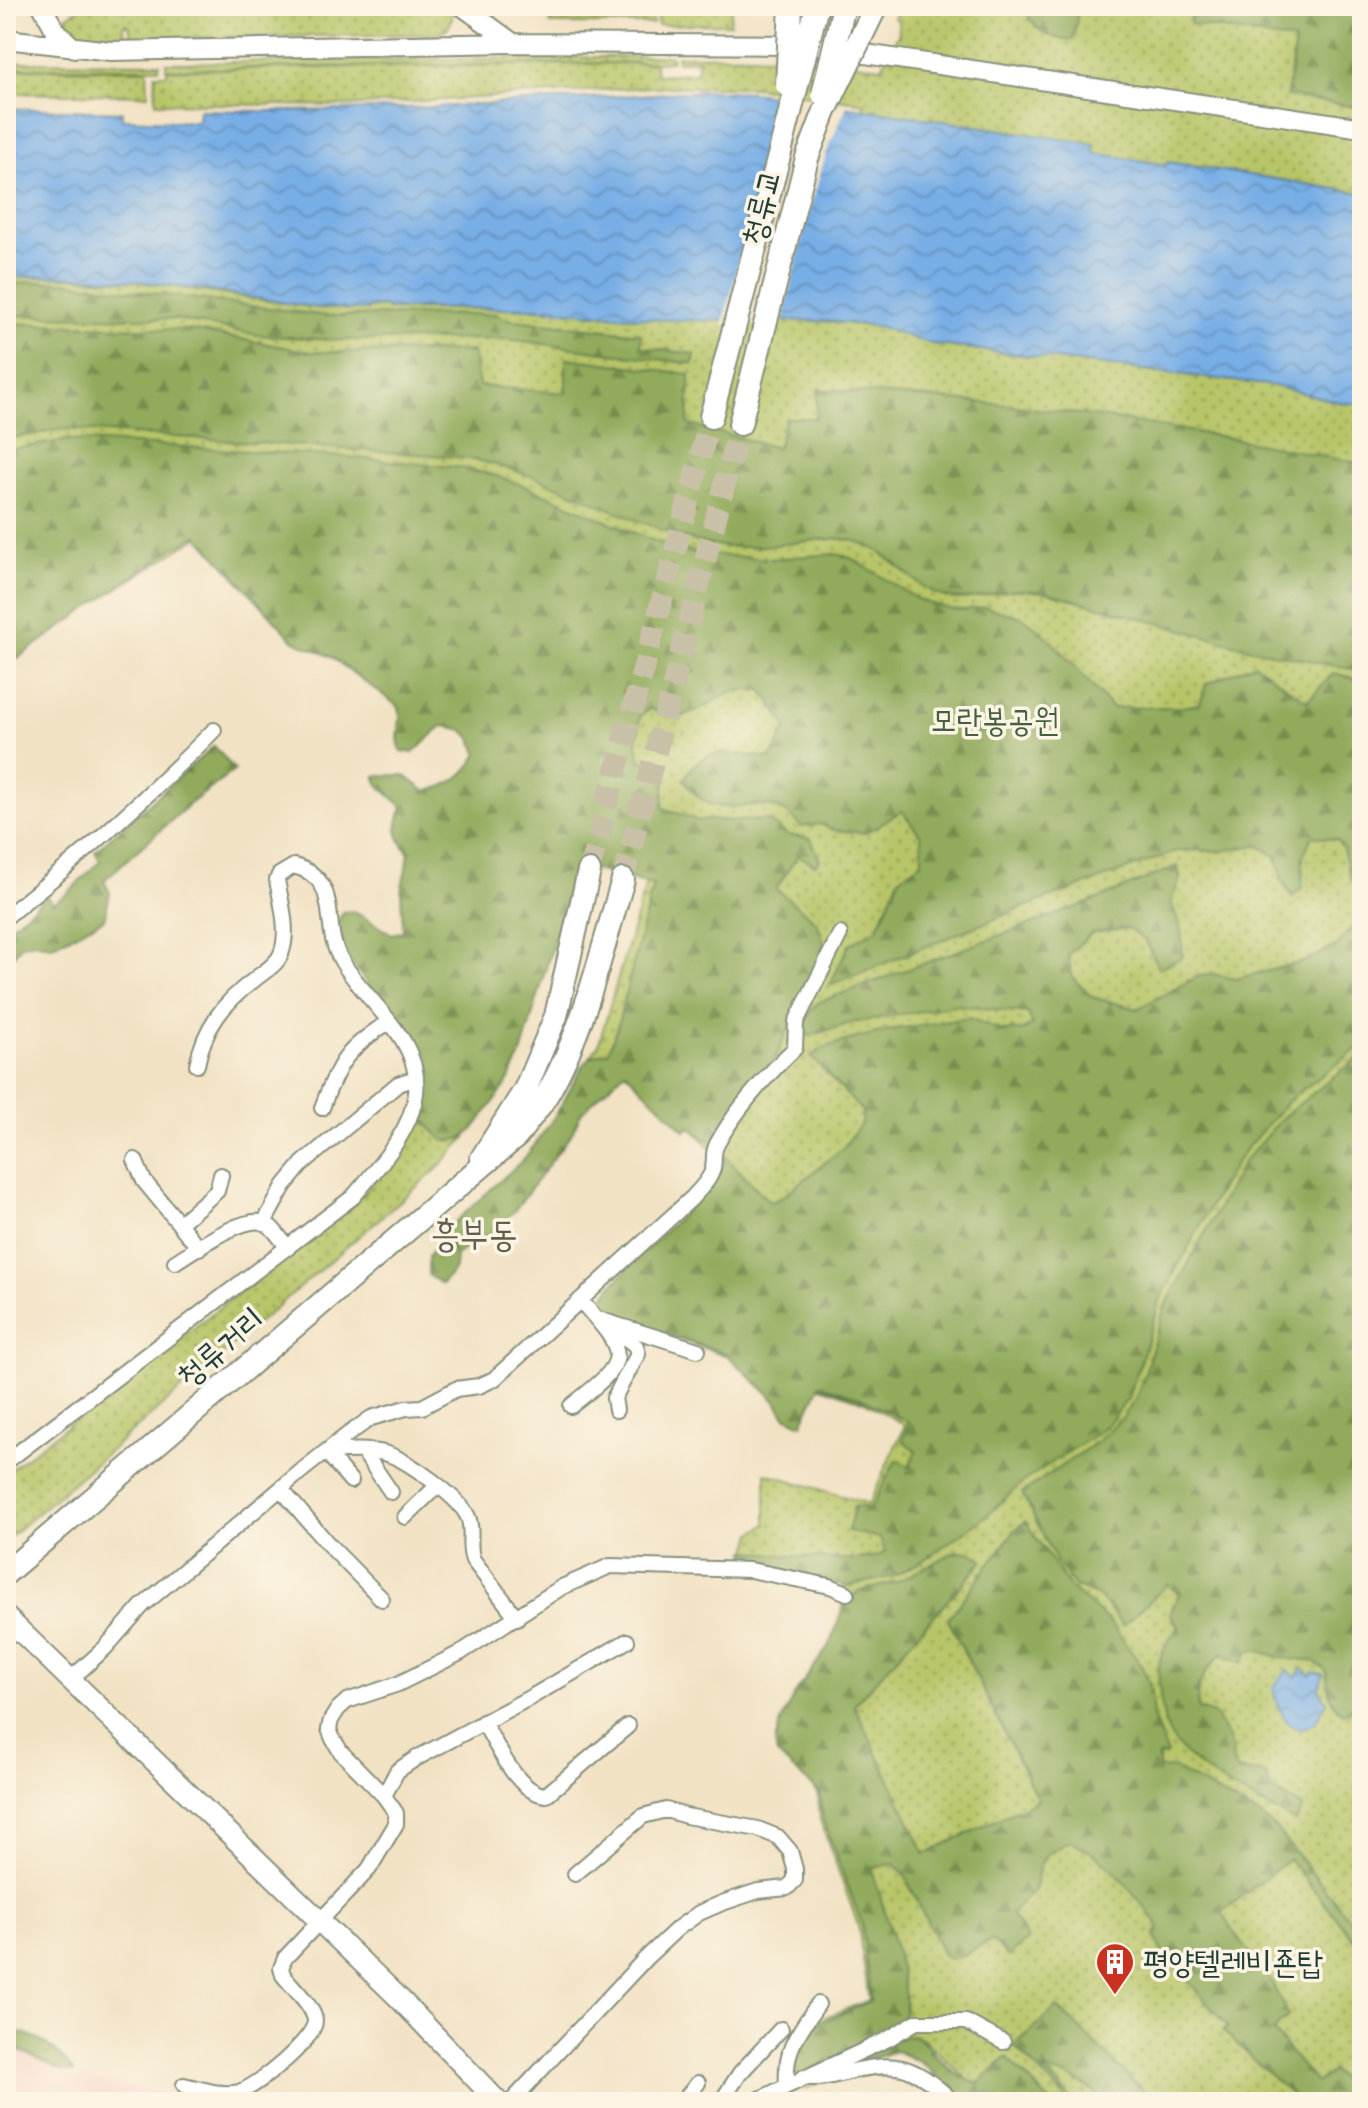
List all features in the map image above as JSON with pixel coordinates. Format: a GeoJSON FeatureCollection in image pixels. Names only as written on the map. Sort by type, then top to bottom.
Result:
{"type":"FeatureCollection","features":[{"type":"Feature","properties":{"kind":"main road"},"geometry":{"type":"LineString","coordinates":[[780,152],[791,6]]}},
{"type":"Feature","properties":{"kind":"main road","name":"청류교"},"geometry":{"type":"LineString","coordinates":[[711,417],[817,6]]}},
{"type":"Feature","properties":{"kind":"main road","name":"청류교"},"geometry":{"type":"LineString","coordinates":[[740,424],[844,6]]}},
{"type":"Feature","properties":{"kind":"main road"},"geometry":{"type":"LineString","coordinates":[[807,158],[825,111],[876,6]]}},
{"type":"Feature","properties":{"kind":"main road","name":"청류거리"},"geometry":{"type":"LineString","coordinates":[[475,1169],[525,1090],[541,1058],[556,1016],[589,871]]}},
{"type":"Feature","properties":{"kind":"main road","name":"청류거리"},"geometry":{"type":"LineString","coordinates":[[6,1573],[517,1136],[549,1088],[578,1023],[623,880]]}},
{"type":"Feature","properties":{"kind":"main road"},"geometry":{"type":"LineString","coordinates":[[6,1617],[320,1920],[498,2102]]}},
{"type":"Feature","properties":{"kind":"street"},"geometry":{"type":"LineString","coordinates":[[42,6],[55,30],[74,48]]}},
{"type":"Feature","properties":{"kind":"street"},"geometry":{"type":"LineString","coordinates":[[462,6],[513,43]]}},
{"type":"Feature","properties":{"kind":"street"},"geometry":{"type":"LineString","coordinates":[[6,39],[111,51],[513,43],[805,45],[1362,128]]}},
{"type":"Feature","properties":{"kind":"street"},"geometry":{"type":"LineString","coordinates":[[6,917],[171,774],[214,730]]}},
{"type":"Feature","properties":{"kind":"street"},"geometry":{"type":"LineString","coordinates":[[6,1462],[353,1197],[380,1164],[410,1115],[416,1094],[416,1064],[409,1047],[357,985],[338,954],[326,892],[315,875],[294,866],[279,875],[277,880],[284,928],[280,957],[235,995],[210,1024],[201,1043],[197,1065]]}},
{"type":"Feature","properties":{"kind":"street"},"geometry":{"type":"LineString","coordinates":[[71,1679],[105,1648],[142,1606],[326,1452],[371,1418],[422,1407],[456,1389],[479,1386],[494,1379],[692,1198],[709,1177],[713,1169],[713,1152],[735,1117],[795,1048],[796,1022],[840,934]]}},
{"type":"Feature","properties":{"kind":"street"},"geometry":{"type":"LineString","coordinates":[[322,1108],[332,1079],[346,1055],[389,1022]]}},
{"type":"Feature","properties":{"kind":"street"},"geometry":{"type":"LineString","coordinates":[[264,1223],[284,1186],[303,1163],[398,1084],[416,1078]]}},
{"type":"Feature","properties":{"kind":"street"},"geometry":{"type":"LineString","coordinates":[[135,1160],[144,1181],[199,1248]]}},
{"type":"Feature","properties":{"kind":"street"},"geometry":{"type":"LineString","coordinates":[[179,1224],[217,1191],[221,1175]]}},
{"type":"Feature","properties":{"kind":"street"},"geometry":{"type":"LineString","coordinates":[[175,1262],[241,1224],[268,1224],[288,1248]]}},
{"type":"Feature","properties":{"kind":"street"},"geometry":{"type":"LineString","coordinates":[[571,1406],[613,1369],[618,1349],[611,1334],[580,1300]]}},
{"type":"Feature","properties":{"kind":"street"},"geometry":{"type":"LineString","coordinates":[[598,1319],[698,1350]]}},
{"type":"Feature","properties":{"kind":"street"},"geometry":{"type":"LineString","coordinates":[[611,1334],[627,1339],[636,1346],[638,1354],[614,1398],[616,1410]]}},
{"type":"Feature","properties":{"kind":"street"},"geometry":{"type":"LineString","coordinates":[[363,1451],[391,1492]]}},
{"type":"Feature","properties":{"kind":"street"},"geometry":{"type":"LineString","coordinates":[[326,1452],[385,1453],[438,1485],[457,1501],[468,1516],[471,1532],[469,1551],[473,1560],[517,1618]]}},
{"type":"Feature","properties":{"kind":"street"},"geometry":{"type":"LineString","coordinates":[[326,1452],[351,1481]]}},
{"type":"Feature","properties":{"kind":"street"},"geometry":{"type":"LineString","coordinates":[[405,1517],[438,1485]]}},
{"type":"Feature","properties":{"kind":"street"},"geometry":{"type":"LineString","coordinates":[[281,1489],[329,1545],[382,1599]]}},
{"type":"Feature","properties":{"kind":"street"},"geometry":{"type":"LineString","coordinates":[[184,2085],[221,2093],[240,2092],[266,2078],[310,2034],[315,2024],[313,2013],[283,1975],[281,1968],[285,1958],[369,1869],[396,1824],[396,1813],[384,1796],[341,1752],[329,1729],[338,1709],[347,1701],[398,1684],[460,1653],[562,1587],[610,1566],[750,1570],[830,1586],[847,1593]]}},
{"type":"Feature","properties":{"kind":"street"},"geometry":{"type":"LineString","coordinates":[[384,1796],[397,1771],[627,1641]]}},
{"type":"Feature","properties":{"kind":"street"},"geometry":{"type":"LineString","coordinates":[[483,1722],[523,1787],[535,1794],[546,1795],[628,1726]]}},
{"type":"Feature","properties":{"kind":"street"},"geometry":{"type":"LineString","coordinates":[[511,2102],[678,1928],[699,1913],[722,1903],[758,1891],[787,1888],[795,1880],[790,1851],[778,1837],[758,1829],[666,1810],[643,1816],[575,1874]]}},
{"type":"Feature","properties":{"kind":"street"},"geometry":{"type":"LineString","coordinates":[[787,2086],[786,2067],[792,2042],[818,2004]]}},
{"type":"Feature","properties":{"kind":"street"},"geometry":{"type":"LineString","coordinates":[[753,2102],[888,2039],[916,2022],[966,2022],[1003,2042]]}},
{"type":"Feature","properties":{"kind":"street"},"geometry":{"type":"LineString","coordinates":[[721,2102],[740,2073],[781,2029]]}},
{"type":"Feature","properties":{"kind":"street"},"geometry":{"type":"LineString","coordinates":[[804,2077],[820,2080],[885,2064],[907,2069],[931,2082],[948,2097]]}},
{"type":"Feature","properties":{"kind":"street"},"geometry":{"type":"LineString","coordinates":[[682,2102],[698,2083]]}},
{"type":"Feature","properties":{"kind":"shaded area"},"geometry":{"type":"Polygon","coordinates":[[[6,2035],[37,2041],[78,2078],[215,2102],[6,2102],[6,2035]]]}},
{"type":"Feature","properties":{"kind":"green space"},"geometry":{"type":"Polygon","coordinates":[[[83,6],[449,6],[453,15],[448,28],[438,34],[130,39],[130,28],[126,24],[123,27],[127,39],[73,39],[66,17],[83,6]]]}},
{"type":"Feature","properties":{"kind":"green space"},"geometry":{"type":"Polygon","coordinates":[[[561,6],[648,6],[653,24],[550,24],[551,15],[561,6]]]}},
{"type":"Feature","properties":{"kind":"green space"},"geometry":{"type":"Polygon","coordinates":[[[653,6],[732,6],[730,24],[658,25],[653,6]]]}},
{"type":"Feature","properties":{"kind":"green space"},"geometry":{"type":"Polygon","coordinates":[[[900,6],[1362,6],[1362,193],[1093,153],[1094,144],[863,109],[865,103],[755,87],[651,87],[346,106],[156,103],[155,74],[167,74],[167,70],[655,63],[656,75],[697,73],[698,60],[677,61],[677,56],[703,55],[805,59],[882,67],[899,32],[898,21],[894,18],[900,6]]]}},
{"type":"Feature","properties":{"kind":"green space"},"geometry":{"type":"Polygon","coordinates":[[[1024,6],[1079,6],[1073,40],[1043,32],[1024,6]]]}},
{"type":"Feature","properties":{"kind":"green space"},"geometry":{"type":"Polygon","coordinates":[[[1184,6],[1362,6],[1362,108],[1287,96],[1295,41],[1190,24],[1191,15],[1183,13],[1184,6]]]}},
{"type":"Feature","properties":{"kind":"green space"},"geometry":{"type":"Polygon","coordinates":[[[672,56],[672,61],[656,62],[166,69],[166,63],[672,56]]]}},
{"type":"Feature","properties":{"kind":"green space"},"geometry":{"type":"Polygon","coordinates":[[[6,62],[160,63],[159,68],[26,68],[6,67],[6,62]]]}},
{"type":"Feature","properties":{"kind":"green space"},"geometry":{"type":"Polygon","coordinates":[[[6,69],[147,70],[148,95],[6,93],[6,69]]]}},
{"type":"Feature","properties":{"kind":"green space","name":"모란봉공원"},"geometry":{"type":"Polygon","coordinates":[[[31,275],[133,281],[325,309],[386,306],[386,309],[532,308],[666,320],[824,321],[877,326],[932,344],[1275,386],[1343,403],[1362,404],[1362,2102],[992,2102],[922,2038],[806,2089],[793,2062],[808,2024],[869,2000],[858,1925],[820,1820],[818,1793],[783,1752],[847,1608],[843,1581],[748,1551],[753,1533],[766,1525],[766,1473],[869,1504],[905,1425],[862,1401],[599,1313],[729,1168],[673,1107],[664,879],[541,755],[219,510],[198,537],[6,659],[6,278],[31,275]]]}},
{"type":"Feature","properties":{"kind":"green space"},"geometry":{"type":"Polygon","coordinates":[[[66,282],[328,316],[497,314],[505,319],[641,334],[641,347],[695,354],[693,364],[507,339],[335,340],[257,335],[176,319],[6,315],[6,285],[66,282]]]}},
{"type":"Feature","properties":{"kind":"green space"},"geometry":{"type":"Polygon","coordinates":[[[6,323],[190,330],[311,352],[473,351],[479,386],[566,393],[566,358],[690,374],[688,424],[777,448],[786,418],[816,418],[818,389],[1073,413],[1197,432],[1362,464],[1362,671],[1252,649],[1050,593],[1020,590],[961,599],[942,596],[929,590],[874,549],[844,539],[750,547],[699,542],[521,473],[459,457],[65,429],[6,439],[6,323]]]}},
{"type":"Feature","properties":{"kind":"green space"},"geometry":{"type":"Polygon","coordinates":[[[69,440],[347,457],[462,468],[525,486],[651,540],[700,554],[771,559],[835,554],[851,558],[919,600],[949,609],[985,607],[1022,617],[1062,652],[1112,708],[1200,704],[1206,684],[1254,664],[1307,701],[1334,673],[1362,681],[1362,1045],[1289,1100],[1244,1151],[1224,1181],[1160,1300],[1129,1397],[1109,1423],[1025,1480],[967,1530],[894,1576],[848,1586],[748,1567],[746,1551],[840,1559],[875,1557],[885,1552],[880,1538],[848,1531],[855,1506],[871,1508],[896,1460],[909,1466],[916,1451],[902,1440],[909,1422],[858,1397],[820,1385],[802,1424],[785,1416],[774,1399],[725,1353],[602,1315],[602,1304],[620,1276],[716,1180],[726,1157],[769,1202],[780,1199],[843,1148],[862,1122],[862,1111],[811,1057],[823,1048],[889,1030],[969,1018],[1003,1031],[1023,1030],[1033,1025],[1028,1013],[955,1005],[851,1023],[809,1036],[804,1034],[806,1020],[819,1002],[1088,903],[1178,866],[1180,879],[1171,902],[1181,930],[1183,957],[1159,968],[1144,939],[1127,928],[1092,933],[1069,954],[1071,976],[1092,997],[1137,1009],[1199,976],[1214,974],[1235,979],[1303,962],[1337,946],[1355,923],[1359,895],[1350,878],[1343,848],[1337,840],[1312,836],[1303,857],[1302,888],[1292,897],[1282,881],[1277,857],[1257,845],[1222,851],[1180,850],[1019,909],[830,985],[849,945],[878,928],[899,878],[922,862],[921,836],[902,811],[865,833],[833,830],[820,824],[801,827],[789,814],[773,807],[720,807],[696,794],[684,779],[702,759],[722,753],[771,758],[787,727],[762,690],[736,691],[686,715],[675,716],[651,709],[640,715],[637,744],[641,761],[661,766],[665,776],[663,808],[696,820],[768,821],[788,835],[811,839],[820,860],[815,865],[798,855],[776,889],[817,922],[824,943],[823,959],[775,1059],[711,1140],[703,1138],[690,1127],[685,1131],[625,1071],[581,1113],[572,1133],[514,1211],[477,1245],[474,1243],[456,1255],[455,1268],[442,1284],[428,1275],[428,1257],[442,1234],[525,1158],[556,1115],[582,1067],[590,1057],[608,1052],[617,1029],[653,885],[576,865],[520,1058],[505,1087],[472,1131],[459,1139],[444,1141],[416,1113],[423,1078],[421,1064],[411,1043],[344,953],[336,925],[343,912],[353,911],[392,934],[403,931],[401,891],[409,854],[397,832],[403,807],[380,787],[375,776],[404,775],[425,791],[442,787],[462,774],[478,754],[473,741],[461,730],[442,726],[413,753],[401,751],[398,740],[399,707],[330,656],[294,641],[197,535],[175,547],[6,666],[6,450],[69,440]]]}},
{"type":"Feature","properties":{"kind":"green space"},"geometry":{"type":"Polygon","coordinates":[[[214,746],[235,770],[191,803],[104,880],[110,893],[104,919],[51,946],[35,942],[21,945],[6,967],[6,930],[47,896],[53,903],[67,894],[100,861],[95,851],[214,746]]]}},
{"type":"Feature","properties":{"kind":"green space"},"geometry":{"type":"Polygon","coordinates":[[[646,883],[653,885],[617,1029],[608,1053],[590,1057],[598,1046],[646,883]]]}},
{"type":"Feature","properties":{"kind":"green space"},"geometry":{"type":"Polygon","coordinates":[[[1362,1055],[1362,1710],[1358,1708],[1343,1713],[1338,1709],[1330,1695],[1327,1672],[1316,1662],[1250,1649],[1242,1663],[1222,1654],[1206,1672],[1198,1693],[1198,1709],[1214,1714],[1228,1736],[1237,1770],[1266,1774],[1271,1790],[1303,1807],[1296,1822],[1213,1776],[1184,1753],[1171,1736],[1163,1712],[1158,1674],[1163,1651],[1179,1627],[1170,1614],[1179,1594],[1168,1584],[1123,1626],[1099,1596],[1075,1586],[1057,1562],[1022,1493],[1098,1441],[1124,1416],[1142,1383],[1164,1309],[1244,1161],[1283,1117],[1362,1055]]]}},
{"type":"Feature","properties":{"kind":"green space"},"geometry":{"type":"Polygon","coordinates":[[[416,1113],[453,1141],[467,1136],[436,1170],[6,1540],[6,1473],[355,1203],[399,1150],[416,1113]]]}},
{"type":"Feature","properties":{"kind":"green space"},"geometry":{"type":"Polygon","coordinates":[[[1025,1521],[1071,1589],[1109,1621],[1141,1665],[1150,1685],[1153,1716],[1167,1755],[1159,1756],[1159,1769],[1173,1768],[1262,1817],[1276,1829],[1362,1934],[1355,1941],[1289,1859],[1222,1912],[1270,1979],[1288,2016],[1273,2031],[1316,2083],[1332,2071],[1362,2098],[1362,2102],[1299,2102],[1223,2031],[1228,2026],[1161,1951],[1155,1935],[1159,1925],[1130,1889],[1095,1855],[1069,1841],[1046,1855],[1040,1865],[1034,1890],[1011,1914],[1028,1939],[1008,1957],[992,1940],[950,1959],[943,1954],[904,1874],[894,1864],[872,1868],[901,1972],[905,2004],[903,2017],[897,2028],[795,2077],[791,2076],[789,2063],[808,2028],[871,2001],[862,1924],[823,1820],[820,1793],[777,1754],[775,1742],[780,1724],[794,1695],[831,1643],[844,1604],[857,1592],[897,1582],[956,1551],[970,1552],[984,1560],[854,1705],[925,1854],[1038,1800],[948,1619],[1025,1521]]]}},
{"type":"Feature","properties":{"kind":"green space"},"geometry":{"type":"Polygon","coordinates":[[[1057,2007],[1155,2102],[1105,2102],[1076,2081],[1043,2069],[1074,2102],[1069,2102],[1014,2046],[1057,2007]]]}},
{"type":"Feature","properties":{"kind":"green space"},"geometry":{"type":"Polygon","coordinates":[[[6,2031],[27,2034],[45,2043],[74,2072],[56,2068],[22,2052],[6,2050],[6,2031]]]}},
{"type":"Feature","properties":{"kind":"green space"},"geometry":{"type":"Polygon","coordinates":[[[912,2035],[954,2072],[970,2081],[979,2083],[1007,2057],[1050,2102],[1002,2102],[987,2093],[981,2102],[961,2099],[924,2065],[896,2051],[861,2061],[860,2057],[896,2039],[912,2035]]]}},
{"type":"Feature","properties":{"kind":"water"},"geometry":{"type":"Polygon","coordinates":[[[703,91],[752,92],[1095,144],[1094,153],[1362,193],[1362,404],[1343,403],[1275,386],[932,344],[877,326],[824,321],[666,320],[532,308],[386,309],[385,306],[344,310],[126,280],[46,276],[6,278],[6,108],[122,112],[122,119],[198,122],[199,110],[388,109],[703,91]]]}},
{"type":"Feature","properties":{"kind":"water"},"geometry":{"type":"Polygon","coordinates":[[[1303,1668],[1311,1675],[1313,1672],[1323,1674],[1319,1689],[1327,1702],[1314,1724],[1299,1729],[1281,1713],[1273,1688],[1287,1670],[1296,1677],[1303,1668]]]}},
{"type":"Feature","properties":{"kind":"pier"},"geometry":{"type":"Polygon","coordinates":[[[773,91],[848,103],[827,151],[781,325],[723,325],[773,125],[773,91]]]}},
{"type":"Feature","properties":{"kind":"tunnel"},"geometry":{"type":"LineString","coordinates":[[589,871],[711,417]]}},
{"type":"Feature","properties":{"kind":"tunnel"},"geometry":{"type":"LineString","coordinates":[[623,880],[740,424]]}},
{"type":"Feature","properties":{"kind":"place","name":"평양텔레비죤탑"},"geometry":{"type":"Point","coordinates":[1115,1996]}},
{"type":"Feature","properties":{"kind":"district","name":"흥부동"},"geometry":{"type":"Point","coordinates":[474,1233]}}]}
